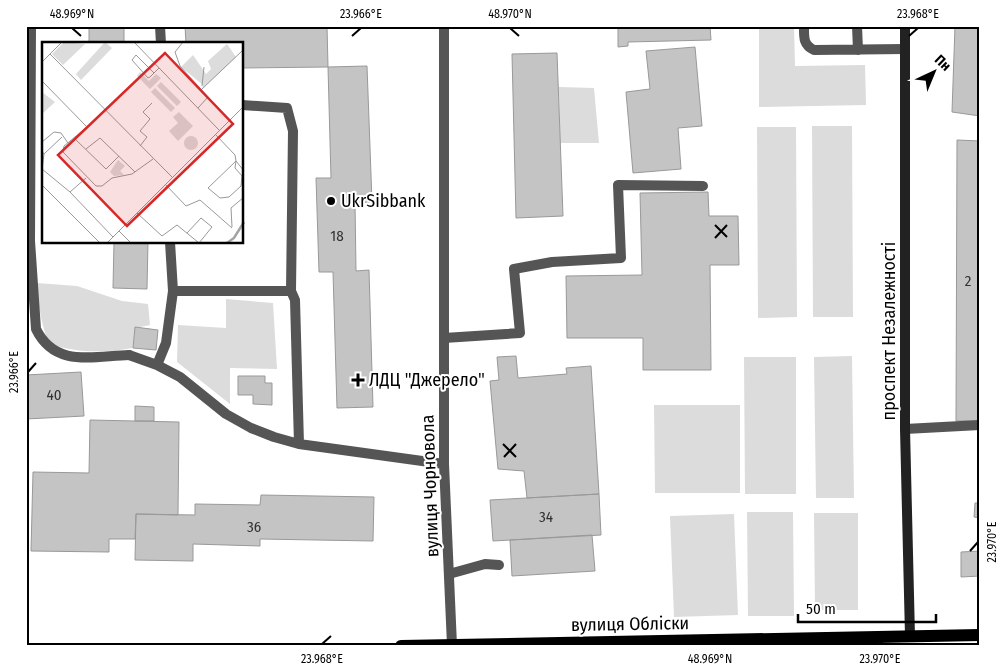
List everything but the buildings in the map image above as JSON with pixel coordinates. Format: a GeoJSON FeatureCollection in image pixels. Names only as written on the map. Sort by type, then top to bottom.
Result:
{"type":"FeatureCollection","features":[{"type":"Feature","properties":{"kind":"main road","name":"проспект Незалежності"},"geometry":{"type":"LineString","coordinates":[[905,26],[905,429],[910,636]]}},
{"type":"Feature","properties":{"kind":"main road","name":"вулиця Обліски"},"geometry":{"type":"LineString","coordinates":[[401,646],[452,644],[868,642],[910,636],[980,635]]}},
{"type":"Feature","properties":{"kind":"street"},"geometry":{"type":"LineString","coordinates":[[31,26],[28,240],[36,329],[48,347],[57,353],[67,356],[129,354],[158,364],[180,377],[226,414],[251,428],[299,444],[444,464]]}},
{"type":"Feature","properties":{"kind":"street"},"geometry":{"type":"LineString","coordinates":[[160,26],[161,42]]}},
{"type":"Feature","properties":{"kind":"street","name":"вулиця Чорновола"},"geometry":{"type":"LineString","coordinates":[[444,26],[444,464],[452,644]]}},
{"type":"Feature","properties":{"kind":"street"},"geometry":{"type":"LineString","coordinates":[[804,26],[804,41],[808,47],[814,50],[905,49]]}},
{"type":"Feature","properties":{"kind":"street"},"geometry":{"type":"LineString","coordinates":[[857,26],[858,50]]}},
{"type":"Feature","properties":{"kind":"street"},"geometry":{"type":"LineString","coordinates":[[244,105],[286,108],[293,131],[292,291],[295,300],[299,444]]}},
{"type":"Feature","properties":{"kind":"street"},"geometry":{"type":"LineString","coordinates":[[444,338],[520,332],[514,269],[552,262],[621,258],[618,185],[703,186]]}},
{"type":"Feature","properties":{"kind":"street"},"geometry":{"type":"LineString","coordinates":[[158,364],[166,343],[173,291],[170,244]]}},
{"type":"Feature","properties":{"kind":"street"},"geometry":{"type":"LineString","coordinates":[[173,291],[292,291]]}},
{"type":"Feature","properties":{"kind":"street"},"geometry":{"type":"LineString","coordinates":[[905,429],[980,425]]}},
{"type":"Feature","properties":{"kind":"street"},"geometry":{"type":"LineString","coordinates":[[449,574],[485,564],[499,565]]}},
{"type":"Feature","properties":{"kind":"shaded area"},"geometry":{"type":"Polygon","coordinates":[[[759,26],[794,26],[795,66],[865,65],[866,105],[759,107],[759,26]]]}},
{"type":"Feature","properties":{"kind":"shaded area"},"geometry":{"type":"Polygon","coordinates":[[[559,87],[594,88],[599,143],[560,143],[559,87]]]}},
{"type":"Feature","properties":{"kind":"shaded area"},"geometry":{"type":"Polygon","coordinates":[[[812,126],[852,126],[853,317],[813,317],[812,126]]]}},
{"type":"Feature","properties":{"kind":"shaded area"},"geometry":{"type":"Polygon","coordinates":[[[757,127],[796,127],[797,317],[758,318],[757,127]]]}},
{"type":"Feature","properties":{"kind":"shaded area"},"geometry":{"type":"Polygon","coordinates":[[[37,283],[77,286],[122,301],[148,304],[150,325],[135,328],[133,348],[91,351],[49,344],[40,314],[37,283]]]}},
{"type":"Feature","properties":{"kind":"shaded area"},"geometry":{"type":"Polygon","coordinates":[[[226,299],[273,303],[277,369],[230,368],[230,404],[177,362],[178,325],[226,328],[226,299]]]}},
{"type":"Feature","properties":{"kind":"shaded area"},"geometry":{"type":"Polygon","coordinates":[[[852,356],[854,498],[816,498],[814,357],[852,356]]]}},
{"type":"Feature","properties":{"kind":"shaded area"},"geometry":{"type":"Polygon","coordinates":[[[744,357],[796,357],[796,494],[745,494],[744,357]]]}},
{"type":"Feature","properties":{"kind":"shaded area"},"geometry":{"type":"Polygon","coordinates":[[[654,405],[740,405],[740,493],[655,493],[654,405]]]}},
{"type":"Feature","properties":{"kind":"shaded area"},"geometry":{"type":"Polygon","coordinates":[[[747,512],[793,512],[794,616],[748,616],[747,512]]]}},
{"type":"Feature","properties":{"kind":"shaded area"},"geometry":{"type":"Polygon","coordinates":[[[814,513],[858,513],[858,610],[815,610],[814,513]]]}},
{"type":"Feature","properties":{"kind":"shaded area"},"geometry":{"type":"Polygon","coordinates":[[[734,514],[738,615],[674,617],[670,516],[734,514]]]}},
{"type":"Feature","properties":{"kind":"place","name":"UkrSibbank"},"geometry":{"type":"Point","coordinates":[331,201]}},
{"type":"Feature","properties":{"kind":"place","name":"ЛДЦ \"Джерело\""},"geometry":{"type":"Point","coordinates":[358,380]}}]}
